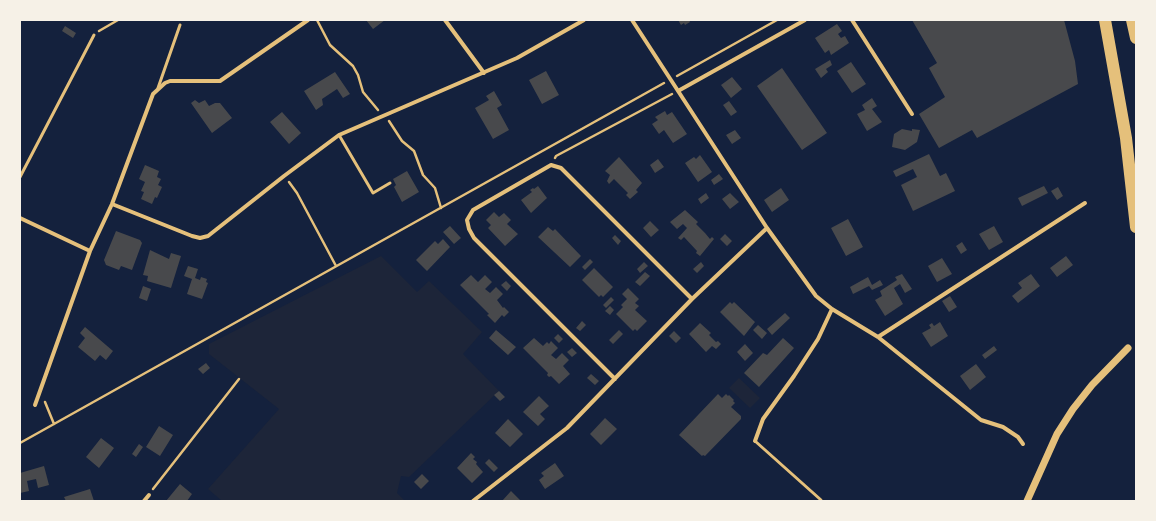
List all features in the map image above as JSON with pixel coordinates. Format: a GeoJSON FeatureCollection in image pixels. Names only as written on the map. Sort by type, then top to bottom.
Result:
{"type":"FeatureCollection","features":[{"type":"Feature","properties":{"kind":"highway"},"geometry":{"type":"LineString","coordinates":[[1105,20],[1126,138],[1136,227]]}},
{"type":"Feature","properties":{"kind":"highway"},"geometry":{"type":"LineString","coordinates":[[1132,20],[1136,38]]}},
{"type":"Feature","properties":{"kind":"street"},"geometry":{"type":"LineString","coordinates":[[35,405],[90,251],[112,204],[150,101],[158,88],[170,81],[220,81],[308,20]]}},
{"type":"Feature","properties":{"kind":"street"},"geometry":{"type":"LineString","coordinates":[[445,20],[484,73]]}},
{"type":"Feature","properties":{"kind":"street"},"geometry":{"type":"LineString","coordinates":[[112,204],[192,236],[200,238],[208,236],[339,135],[517,58],[584,20]]}},
{"type":"Feature","properties":{"kind":"street"},"geometry":{"type":"LineString","coordinates":[[632,20],[767,228],[816,296],[832,309],[878,337],[981,420],[1007,429],[1018,437],[1022,444]]}},
{"type":"Feature","properties":{"kind":"street"},"geometry":{"type":"LineString","coordinates":[[678,91],[805,20]]}},
{"type":"Feature","properties":{"kind":"street"},"geometry":{"type":"LineString","coordinates":[[852,20],[912,114]]}},
{"type":"Feature","properties":{"kind":"street"},"geometry":{"type":"LineString","coordinates":[[615,379],[474,238],[469,229],[467,220],[473,210],[551,165],[561,168],[692,299]]}},
{"type":"Feature","properties":{"kind":"street"},"geometry":{"type":"LineString","coordinates":[[878,337],[1085,203]]}},
{"type":"Feature","properties":{"kind":"street"},"geometry":{"type":"LineString","coordinates":[[20,218],[90,251]]}},
{"type":"Feature","properties":{"kind":"street"},"geometry":{"type":"LineString","coordinates":[[473,501],[567,428],[692,299],[767,228]]}},
{"type":"Feature","properties":{"kind":"street"},"geometry":{"type":"LineString","coordinates":[[755,441],[763,419],[818,339],[832,309]]}},
{"type":"Feature","properties":{"kind":"street"},"geometry":{"type":"LineString","coordinates":[[1027,501],[1057,434],[1073,409],[1092,384],[1128,348]]}},
{"type":"Feature","properties":{"kind":"street"},"geometry":{"type":"LineString","coordinates":[[144,501],[149,495]]}},
{"type":"Feature","properties":{"kind":"lane"},"geometry":{"type":"LineString","coordinates":[[158,88],[180,25]]}},
{"type":"Feature","properties":{"kind":"lane"},"geometry":{"type":"LineString","coordinates":[[20,177],[94,34]]}},
{"type":"Feature","properties":{"kind":"lane"},"geometry":{"type":"LineString","coordinates":[[339,135],[373,193],[390,183]]}},
{"type":"Feature","properties":{"kind":"lane"},"geometry":{"type":"LineString","coordinates":[[755,441],[821,500]]}},
{"type":"Feature","properties":{"kind":"path"},"geometry":{"type":"LineString","coordinates":[[94,34],[118,20]]}},
{"type":"Feature","properties":{"kind":"path"},"geometry":{"type":"LineString","coordinates":[[20,443],[776,20]]}},
{"type":"Feature","properties":{"kind":"path"},"geometry":{"type":"LineString","coordinates":[[551,165],[556,156],[678,91]]}},
{"type":"Feature","properties":{"kind":"path"},"geometry":{"type":"LineString","coordinates":[[284,176],[297,193],[336,266]]}},
{"type":"Feature","properties":{"kind":"path"},"geometry":{"type":"LineString","coordinates":[[149,495],[240,379]]}},
{"type":"Feature","properties":{"kind":"path"},"geometry":{"type":"LineString","coordinates":[[40,392],[54,424]]}},
{"type":"Feature","properties":{"kind":"shaded area"},"geometry":{"type":"Polygon","coordinates":[[[381,256],[417,292],[429,281],[482,332],[463,354],[499,391],[409,477],[401,476],[397,493],[405,501],[222,501],[208,489],[279,409],[209,354],[209,344],[381,256]]]}},
{"type":"Feature","properties":{"kind":"shaded area"},"geometry":{"type":"Polygon","coordinates":[[[739,378],[760,398],[750,408],[729,388],[739,378]]]}},
{"type":"Feature","properties":{"kind":"building"},"geometry":{"type":"Polygon","coordinates":[[[366,20],[385,20],[373,29],[366,20]]]}},
{"type":"Feature","properties":{"kind":"building"},"geometry":{"type":"Polygon","coordinates":[[[678,20],[689,20],[690,22],[685,25],[684,23],[681,25],[678,20]]]}},
{"type":"Feature","properties":{"kind":"building"},"geometry":{"type":"Polygon","coordinates":[[[912,20],[1064,20],[1075,61],[1078,84],[977,138],[972,130],[939,148],[919,114],[945,97],[929,68],[937,63],[912,20]]]}},
{"type":"Feature","properties":{"kind":"building"},"geometry":{"type":"Polygon","coordinates":[[[837,24],[842,31],[838,34],[841,38],[845,36],[849,43],[831,55],[829,50],[825,53],[815,38],[837,24]]]}},
{"type":"Feature","properties":{"kind":"building"},"geometry":{"type":"Polygon","coordinates":[[[65,26],[76,33],[73,38],[62,31],[65,26]]]}},
{"type":"Feature","properties":{"kind":"building"},"geometry":{"type":"Polygon","coordinates":[[[830,60],[832,65],[826,69],[828,72],[821,78],[815,69],[830,60]]]}},
{"type":"Feature","properties":{"kind":"building"},"geometry":{"type":"Polygon","coordinates":[[[851,62],[866,84],[852,93],[837,71],[851,62]]]}},
{"type":"Feature","properties":{"kind":"building"},"geometry":{"type":"Polygon","coordinates":[[[782,68],[827,133],[802,150],[757,86],[782,68]]]}},
{"type":"Feature","properties":{"kind":"building"},"geometry":{"type":"Polygon","coordinates":[[[546,71],[559,95],[542,104],[529,80],[546,71]]]}},
{"type":"Feature","properties":{"kind":"building"},"geometry":{"type":"Polygon","coordinates":[[[335,72],[350,94],[343,98],[337,89],[322,99],[323,105],[316,110],[304,91],[335,72]]]}},
{"type":"Feature","properties":{"kind":"building"},"geometry":{"type":"Polygon","coordinates":[[[732,77],[742,89],[731,98],[721,85],[732,77]]]}},
{"type":"Feature","properties":{"kind":"building"},"geometry":{"type":"Polygon","coordinates":[[[494,91],[502,105],[497,108],[509,130],[493,139],[475,108],[489,100],[486,96],[494,91]]]}},
{"type":"Feature","properties":{"kind":"building"},"geometry":{"type":"Polygon","coordinates":[[[872,98],[877,106],[872,109],[882,122],[867,131],[857,114],[865,110],[862,105],[872,98]]]}},
{"type":"Feature","properties":{"kind":"building"},"geometry":{"type":"Polygon","coordinates":[[[195,100],[199,103],[205,100],[209,106],[215,103],[220,103],[232,118],[212,133],[191,103],[195,100]]]}},
{"type":"Feature","properties":{"kind":"building"},"geometry":{"type":"Polygon","coordinates":[[[729,101],[737,112],[731,116],[723,105],[729,101]]]}},
{"type":"Feature","properties":{"kind":"building"},"geometry":{"type":"Polygon","coordinates":[[[665,111],[667,115],[672,112],[687,134],[673,143],[664,130],[659,134],[652,124],[658,120],[655,117],[665,111]]]}},
{"type":"Feature","properties":{"kind":"building"},"geometry":{"type":"Polygon","coordinates":[[[282,112],[301,133],[289,144],[270,122],[282,112]]]}},
{"type":"Feature","properties":{"kind":"building"},"geometry":{"type":"Polygon","coordinates":[[[902,129],[912,131],[912,129],[920,130],[917,142],[905,150],[892,147],[894,134],[902,129]]]}},
{"type":"Feature","properties":{"kind":"building"},"geometry":{"type":"Polygon","coordinates":[[[735,130],[741,138],[732,144],[726,135],[735,130]]]}},
{"type":"Feature","properties":{"kind":"building"},"geometry":{"type":"Polygon","coordinates":[[[929,154],[940,176],[946,173],[955,191],[913,211],[901,185],[917,177],[913,169],[896,177],[893,171],[929,154]]]}},
{"type":"Feature","properties":{"kind":"building"},"geometry":{"type":"Polygon","coordinates":[[[700,155],[712,172],[698,182],[685,163],[694,157],[696,159],[700,155]]]}},
{"type":"Feature","properties":{"kind":"building"},"geometry":{"type":"Polygon","coordinates":[[[619,157],[642,183],[636,190],[638,192],[630,199],[626,195],[628,193],[614,179],[609,184],[607,181],[610,175],[605,171],[619,157]]]}},
{"type":"Feature","properties":{"kind":"building"},"geometry":{"type":"Polygon","coordinates":[[[658,159],[664,167],[655,173],[650,165],[658,159]]]}},
{"type":"Feature","properties":{"kind":"building"},"geometry":{"type":"Polygon","coordinates":[[[145,165],[159,171],[157,177],[161,179],[158,185],[162,187],[157,198],[155,197],[152,204],[141,199],[144,192],[141,191],[145,182],[139,179],[145,165]]]}},
{"type":"Feature","properties":{"kind":"building"},"geometry":{"type":"Polygon","coordinates":[[[407,171],[419,192],[402,202],[394,187],[396,185],[393,179],[407,171]]]}},
{"type":"Feature","properties":{"kind":"building"},"geometry":{"type":"Polygon","coordinates":[[[719,174],[723,179],[714,185],[711,180],[719,174]]]}},
{"type":"Feature","properties":{"kind":"building"},"geometry":{"type":"Polygon","coordinates":[[[538,186],[547,198],[531,213],[521,200],[532,192],[530,190],[538,186]]]}},
{"type":"Feature","properties":{"kind":"building"},"geometry":{"type":"Polygon","coordinates":[[[1044,186],[1048,193],[1022,206],[1018,198],[1044,186]]]}},
{"type":"Feature","properties":{"kind":"building"},"geometry":{"type":"Polygon","coordinates":[[[1058,187],[1063,196],[1057,200],[1051,191],[1058,187]]]}},
{"type":"Feature","properties":{"kind":"building"},"geometry":{"type":"Polygon","coordinates":[[[781,188],[789,200],[772,212],[764,200],[781,188]]]}},
{"type":"Feature","properties":{"kind":"building"},"geometry":{"type":"Polygon","coordinates":[[[706,193],[709,198],[701,204],[698,199],[706,193]]]}},
{"type":"Feature","properties":{"kind":"building"},"geometry":{"type":"Polygon","coordinates":[[[730,193],[739,202],[730,209],[722,199],[730,193]]]}},
{"type":"Feature","properties":{"kind":"building"},"geometry":{"type":"Polygon","coordinates":[[[685,210],[698,222],[696,224],[710,239],[712,237],[714,239],[700,256],[684,237],[681,240],[678,238],[687,228],[683,224],[677,229],[670,222],[685,210]]]}},
{"type":"Feature","properties":{"kind":"building"},"geometry":{"type":"Polygon","coordinates":[[[494,212],[499,217],[504,213],[511,220],[507,224],[518,234],[505,246],[488,228],[491,225],[486,220],[494,212]]]}},
{"type":"Feature","properties":{"kind":"building"},"geometry":{"type":"Polygon","coordinates":[[[848,219],[863,247],[846,256],[831,228],[848,219]]]}},
{"type":"Feature","properties":{"kind":"building"},"geometry":{"type":"Polygon","coordinates":[[[650,221],[659,230],[651,237],[643,228],[650,221]]]}},
{"type":"Feature","properties":{"kind":"building"},"geometry":{"type":"Polygon","coordinates":[[[450,226],[461,238],[454,244],[443,232],[450,226]]]}},
{"type":"Feature","properties":{"kind":"building"},"geometry":{"type":"Polygon","coordinates":[[[994,226],[1003,242],[989,250],[979,234],[994,226]]]}},
{"type":"Feature","properties":{"kind":"building"},"geometry":{"type":"Polygon","coordinates":[[[548,227],[553,231],[555,229],[581,256],[570,267],[538,237],[548,227]]]}},
{"type":"Feature","properties":{"kind":"building"},"geometry":{"type":"Polygon","coordinates":[[[116,231],[140,240],[142,243],[132,270],[121,266],[119,270],[106,265],[104,260],[116,231]]]}},
{"type":"Feature","properties":{"kind":"building"},"geometry":{"type":"Polygon","coordinates":[[[725,234],[732,241],[727,246],[720,239],[725,234]]]}},
{"type":"Feature","properties":{"kind":"building"},"geometry":{"type":"Polygon","coordinates":[[[615,235],[621,241],[618,245],[612,238],[615,235]]]}},
{"type":"Feature","properties":{"kind":"building"},"geometry":{"type":"Polygon","coordinates":[[[443,239],[450,247],[427,271],[416,260],[435,241],[438,244],[443,239]]]}},
{"type":"Feature","properties":{"kind":"building"},"geometry":{"type":"Polygon","coordinates":[[[962,242],[967,250],[961,254],[956,246],[962,242]]]}},
{"type":"Feature","properties":{"kind":"building"},"geometry":{"type":"Polygon","coordinates":[[[150,250],[169,259],[171,253],[181,256],[171,288],[147,281],[148,276],[143,275],[150,250]]]}},
{"type":"Feature","properties":{"kind":"building"},"geometry":{"type":"Polygon","coordinates":[[[1066,256],[1073,265],[1057,277],[1050,268],[1066,256]]]}},
{"type":"Feature","properties":{"kind":"building"},"geometry":{"type":"Polygon","coordinates":[[[942,258],[952,274],[937,282],[928,266],[942,258]]]}},
{"type":"Feature","properties":{"kind":"building"},"geometry":{"type":"Polygon","coordinates":[[[590,259],[593,262],[585,270],[582,267],[590,259]]]}},
{"type":"Feature","properties":{"kind":"building"},"geometry":{"type":"Polygon","coordinates":[[[644,262],[648,266],[640,273],[637,269],[644,262]]]}},
{"type":"Feature","properties":{"kind":"building"},"geometry":{"type":"Polygon","coordinates":[[[701,262],[704,266],[697,273],[693,269],[701,262]]]}},
{"type":"Feature","properties":{"kind":"building"},"geometry":{"type":"Polygon","coordinates":[[[188,266],[198,269],[195,278],[200,280],[201,277],[207,279],[206,282],[208,283],[202,299],[187,294],[192,279],[184,276],[188,266]]]}},
{"type":"Feature","properties":{"kind":"building"},"geometry":{"type":"Polygon","coordinates":[[[594,268],[613,287],[603,297],[601,295],[599,297],[582,280],[594,268]]]}},
{"type":"Feature","properties":{"kind":"building"},"geometry":{"type":"Polygon","coordinates":[[[645,272],[650,276],[640,286],[635,282],[645,272]]]}},
{"type":"Feature","properties":{"kind":"building"},"geometry":{"type":"Polygon","coordinates":[[[902,274],[912,289],[905,293],[900,284],[894,288],[903,304],[885,316],[875,300],[882,296],[880,291],[897,280],[895,277],[902,274]]]}},
{"type":"Feature","properties":{"kind":"building"},"geometry":{"type":"Polygon","coordinates":[[[1031,274],[1040,286],[1018,303],[1012,296],[1022,288],[1018,283],[1031,274]]]}},
{"type":"Feature","properties":{"kind":"building"},"geometry":{"type":"Polygon","coordinates":[[[471,275],[478,282],[485,275],[492,282],[485,289],[490,293],[496,287],[503,294],[497,300],[503,308],[504,307],[509,312],[504,317],[502,315],[495,323],[487,315],[489,314],[460,285],[471,275]]]}},
{"type":"Feature","properties":{"kind":"building"},"geometry":{"type":"Polygon","coordinates":[[[868,277],[872,285],[880,280],[883,285],[872,290],[869,286],[853,294],[850,287],[868,277]]]}},
{"type":"Feature","properties":{"kind":"building"},"geometry":{"type":"Polygon","coordinates":[[[506,281],[511,286],[507,291],[501,285],[506,281]]]}},
{"type":"Feature","properties":{"kind":"building"},"geometry":{"type":"Polygon","coordinates":[[[143,286],[151,289],[147,301],[139,298],[143,286]]]}},
{"type":"Feature","properties":{"kind":"building"},"geometry":{"type":"Polygon","coordinates":[[[628,288],[639,299],[635,303],[639,306],[635,310],[647,321],[637,331],[635,329],[633,331],[616,314],[623,307],[621,305],[627,299],[622,294],[628,288]]]}},
{"type":"Feature","properties":{"kind":"building"},"geometry":{"type":"Polygon","coordinates":[[[950,296],[957,307],[949,312],[942,301],[950,296]]]}},
{"type":"Feature","properties":{"kind":"building"},"geometry":{"type":"Polygon","coordinates":[[[611,297],[614,300],[606,308],[603,305],[611,297]]]}},
{"type":"Feature","properties":{"kind":"building"},"geometry":{"type":"Polygon","coordinates":[[[730,302],[732,304],[734,302],[755,322],[744,336],[720,312],[730,302]]]}},
{"type":"Feature","properties":{"kind":"building"},"geometry":{"type":"Polygon","coordinates":[[[610,306],[614,310],[610,315],[605,311],[610,306]]]}},
{"type":"Feature","properties":{"kind":"building"},"geometry":{"type":"Polygon","coordinates":[[[785,313],[790,318],[772,335],[767,329],[785,313]]]}},
{"type":"Feature","properties":{"kind":"building"},"geometry":{"type":"Polygon","coordinates":[[[582,321],[586,325],[580,331],[576,328],[582,321]]]}},
{"type":"Feature","properties":{"kind":"building"},"geometry":{"type":"Polygon","coordinates":[[[940,322],[948,336],[931,347],[922,333],[931,328],[929,325],[932,323],[934,326],[940,322]]]}},
{"type":"Feature","properties":{"kind":"building"},"geometry":{"type":"Polygon","coordinates":[[[700,323],[711,333],[709,335],[716,342],[718,341],[721,344],[716,349],[712,346],[706,352],[689,334],[700,323]]]}},
{"type":"Feature","properties":{"kind":"building"},"geometry":{"type":"Polygon","coordinates":[[[758,325],[767,333],[762,339],[753,330],[758,325]]]}},
{"type":"Feature","properties":{"kind":"building"},"geometry":{"type":"Polygon","coordinates":[[[85,327],[113,351],[106,360],[100,355],[95,361],[78,347],[85,338],[80,333],[85,327]]]}},
{"type":"Feature","properties":{"kind":"building"},"geometry":{"type":"Polygon","coordinates":[[[496,330],[516,347],[508,355],[489,338],[496,330]]]}},
{"type":"Feature","properties":{"kind":"building"},"geometry":{"type":"Polygon","coordinates":[[[619,330],[623,334],[613,344],[609,340],[619,330]]]}},
{"type":"Feature","properties":{"kind":"building"},"geometry":{"type":"Polygon","coordinates":[[[674,331],[681,338],[676,343],[669,336],[674,331]]]}},
{"type":"Feature","properties":{"kind":"building"},"geometry":{"type":"Polygon","coordinates":[[[558,334],[563,339],[559,343],[554,338],[558,334]]]}},
{"type":"Feature","properties":{"kind":"building"},"geometry":{"type":"Polygon","coordinates":[[[534,338],[543,346],[547,342],[549,344],[551,341],[558,348],[551,355],[556,359],[562,353],[569,360],[563,366],[570,374],[559,384],[551,376],[549,377],[547,375],[548,373],[523,348],[534,338]]]}},
{"type":"Feature","properties":{"kind":"building"},"geometry":{"type":"Polygon","coordinates":[[[783,338],[794,348],[759,387],[744,373],[763,353],[767,355],[783,338]]]}},
{"type":"Feature","properties":{"kind":"building"},"geometry":{"type":"Polygon","coordinates":[[[745,344],[753,353],[745,361],[737,352],[745,344]]]}},
{"type":"Feature","properties":{"kind":"building"},"geometry":{"type":"Polygon","coordinates":[[[994,346],[997,350],[985,359],[982,355],[994,346]]]}},
{"type":"Feature","properties":{"kind":"building"},"geometry":{"type":"Polygon","coordinates":[[[572,348],[577,353],[572,357],[567,352],[572,348]]]}},
{"type":"Feature","properties":{"kind":"building"},"geometry":{"type":"Polygon","coordinates":[[[206,363],[210,368],[203,374],[198,369],[206,363]]]}},
{"type":"Feature","properties":{"kind":"building"},"geometry":{"type":"Polygon","coordinates":[[[976,364],[986,377],[970,390],[960,376],[976,364]]]}},
{"type":"Feature","properties":{"kind":"building"},"geometry":{"type":"Polygon","coordinates":[[[591,374],[599,381],[595,385],[587,378],[591,374]]]}},
{"type":"Feature","properties":{"kind":"building"},"geometry":{"type":"Polygon","coordinates":[[[499,391],[505,397],[500,401],[494,395],[499,391]]]}},
{"type":"Feature","properties":{"kind":"building"},"geometry":{"type":"Polygon","coordinates":[[[718,394],[722,398],[726,394],[728,396],[729,395],[734,400],[733,401],[735,403],[731,407],[741,416],[741,419],[705,456],[702,456],[679,435],[718,394]]]}},
{"type":"Feature","properties":{"kind":"building"},"geometry":{"type":"Polygon","coordinates":[[[539,396],[549,406],[540,414],[545,419],[538,426],[523,412],[539,396]]]}},
{"type":"Feature","properties":{"kind":"building"},"geometry":{"type":"Polygon","coordinates":[[[605,418],[617,429],[601,445],[590,434],[605,418]]]}},
{"type":"Feature","properties":{"kind":"building"},"geometry":{"type":"Polygon","coordinates":[[[508,419],[523,434],[510,447],[495,433],[508,419]]]}},
{"type":"Feature","properties":{"kind":"building"},"geometry":{"type":"Polygon","coordinates":[[[159,426],[173,435],[160,456],[146,447],[159,426]]]}},
{"type":"Feature","properties":{"kind":"building"},"geometry":{"type":"Polygon","coordinates":[[[101,438],[114,448],[99,468],[86,457],[101,438]]]}},
{"type":"Feature","properties":{"kind":"building"},"geometry":{"type":"Polygon","coordinates":[[[139,444],[143,447],[136,457],[132,454],[139,444]]]}},
{"type":"Feature","properties":{"kind":"building"},"geometry":{"type":"Polygon","coordinates":[[[471,453],[475,457],[473,459],[477,462],[476,464],[483,472],[472,483],[457,468],[471,453]]]}},
{"type":"Feature","properties":{"kind":"building"},"geometry":{"type":"Polygon","coordinates":[[[489,459],[498,468],[494,472],[485,463],[489,459]]]}},
{"type":"Feature","properties":{"kind":"building"},"geometry":{"type":"Polygon","coordinates":[[[555,463],[564,476],[545,489],[539,480],[544,476],[541,473],[555,463]]]}},
{"type":"Feature","properties":{"kind":"building"},"geometry":{"type":"Polygon","coordinates":[[[44,466],[49,485],[38,488],[36,479],[27,481],[29,491],[20,493],[20,473],[44,466]]]}},
{"type":"Feature","properties":{"kind":"building"},"geometry":{"type":"Polygon","coordinates":[[[422,474],[429,481],[421,489],[414,482],[422,474]]]}},
{"type":"Feature","properties":{"kind":"building"},"geometry":{"type":"Polygon","coordinates":[[[180,484],[192,494],[187,501],[166,501],[180,484]]]}},
{"type":"Feature","properties":{"kind":"building"},"geometry":{"type":"Polygon","coordinates":[[[90,489],[94,501],[66,501],[64,497],[90,489]]]}},
{"type":"Feature","properties":{"kind":"building"},"geometry":{"type":"Polygon","coordinates":[[[511,491],[521,501],[502,501],[511,491]]]}}]}
